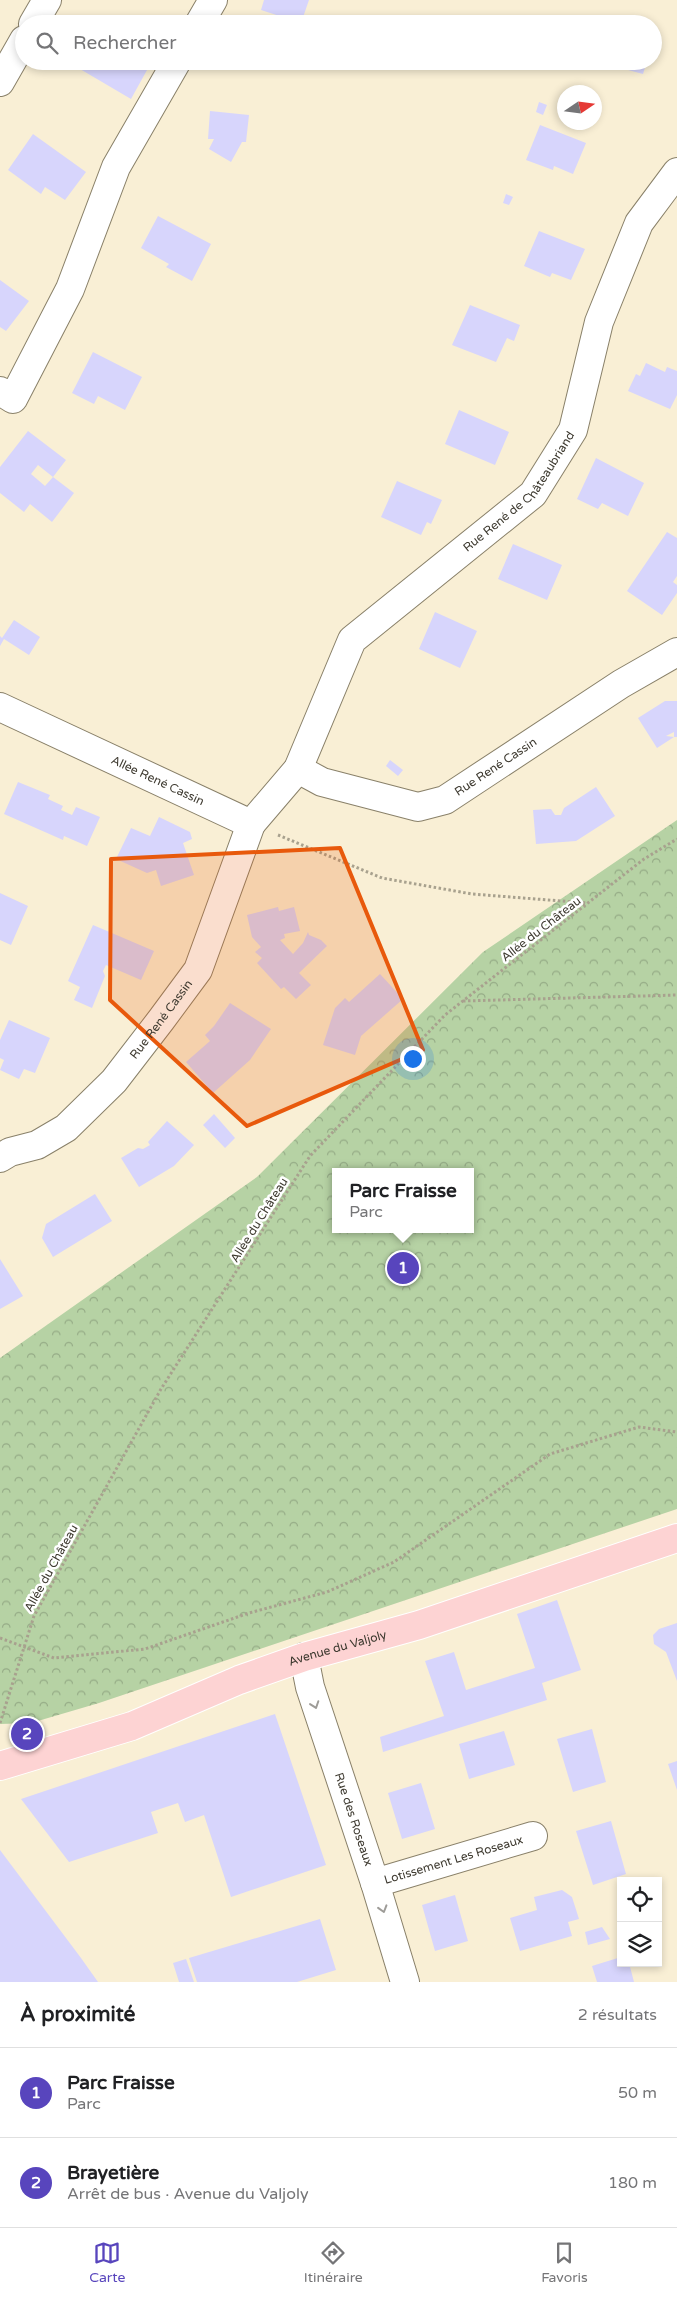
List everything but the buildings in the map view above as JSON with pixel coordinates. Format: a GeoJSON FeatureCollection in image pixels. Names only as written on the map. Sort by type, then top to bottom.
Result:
{"type":"FeatureCollection","features":[{"type":"Feature","properties":{"kind":"main road","name":"Avenue du Valjoly"},"geometry":{"type":"LineString","coordinates":[[0,1766],[132,1726],[238,1680],[304,1657],[419,1624],[677,1538]]}},
{"type":"Feature","properties":{"kind":"street"},"geometry":{"type":"LineString","coordinates":[[38,15],[47,0]]}},
{"type":"Feature","properties":{"kind":"street"},"geometry":{"type":"LineString","coordinates":[[205,15],[213,0]]}},
{"type":"Feature","properties":{"kind":"street"},"geometry":{"type":"LineString","coordinates":[[0,82],[15,56]]}},
{"type":"Feature","properties":{"kind":"street"},"geometry":{"type":"LineString","coordinates":[[0,391],[13,399],[70,289],[116,167],[172,70]]}},
{"type":"Feature","properties":{"kind":"street","name":"Rue René de Châteaubriand"},"geometry":{"type":"LineString","coordinates":[[298,769],[327,705],[352,640],[533,494],[572,430],[599,322],[639,223],[677,172]]}},
{"type":"Feature","properties":{"kind":"street","name":"Rue René Cassin"},"geometry":{"type":"LineString","coordinates":[[298,769],[322,782],[418,807],[445,800],[621,684],[677,652]]}},
{"type":"Feature","properties":{"kind":"street","name":"Allée René Cassin"},"geometry":{"type":"LineString","coordinates":[[0,706],[251,824]]}},
{"type":"Feature","properties":{"kind":"street"},"geometry":{"type":"LineString","coordinates":[[251,824],[298,769]]}},
{"type":"Feature","properties":{"kind":"street","name":"Rue René Cassin"},"geometry":{"type":"LineString","coordinates":[[0,1158],[10,1152],[37,1145],[66,1128],[114,1081],[161,1020],[198,970],[251,824]]}},
{"type":"Feature","properties":{"kind":"street","name":"Rue des Roseaux"},"geometry":{"type":"LineString","coordinates":[[304,1657],[310,1687],[375,1883],[405,1982]]}},
{"type":"Feature","properties":{"kind":"street","name":"Lotissement Les Roseaux"},"geometry":{"type":"LineString","coordinates":[[375,1883],[533,1836]]}},
{"type":"Feature","properties":{"kind":"path"},"geometry":{"type":"LineString","coordinates":[[251,824],[382,878],[472,894],[587,903]]}},
{"type":"Feature","properties":{"kind":"path","name":"Allée du Château"},"geometry":{"type":"LineString","coordinates":[[0,1723],[34,1616],[161,1389],[310,1156],[445,1015],[644,858],[677,839]]}},
{"type":"Feature","properties":{"kind":"path"},"geometry":{"type":"LineString","coordinates":[[463,1001],[677,994]]}},
{"type":"Feature","properties":{"kind":"path"},"geometry":{"type":"LineString","coordinates":[[0,1638],[54,1658],[145,1649],[249,1613],[327,1592],[394,1562],[550,1454],[639,1427],[677,1432]]}},
{"type":"Feature","properties":{"kind":"highlighted area"},"geometry":{"type":"Polygon","coordinates":[[[340,848],[423,1050],[247,1126],[110,1000],[111,859],[340,848]]]}},
{"type":"Feature","properties":{"kind":"green space"},"geometry":{"type":"Polygon","coordinates":[[[677,820],[677,1509],[99,1703],[31,1723],[0,1724],[0,1358],[257,1177],[483,952],[677,820]]]}},
{"type":"Feature","properties":{"kind":"place","name":"Parc Fraisse"},"geometry":{"type":"Point","coordinates":[403,1268]}},
{"type":"Feature","properties":{"kind":"place","name":"Brayetière"},"geometry":{"type":"Point","coordinates":[27,1734]}}]}
